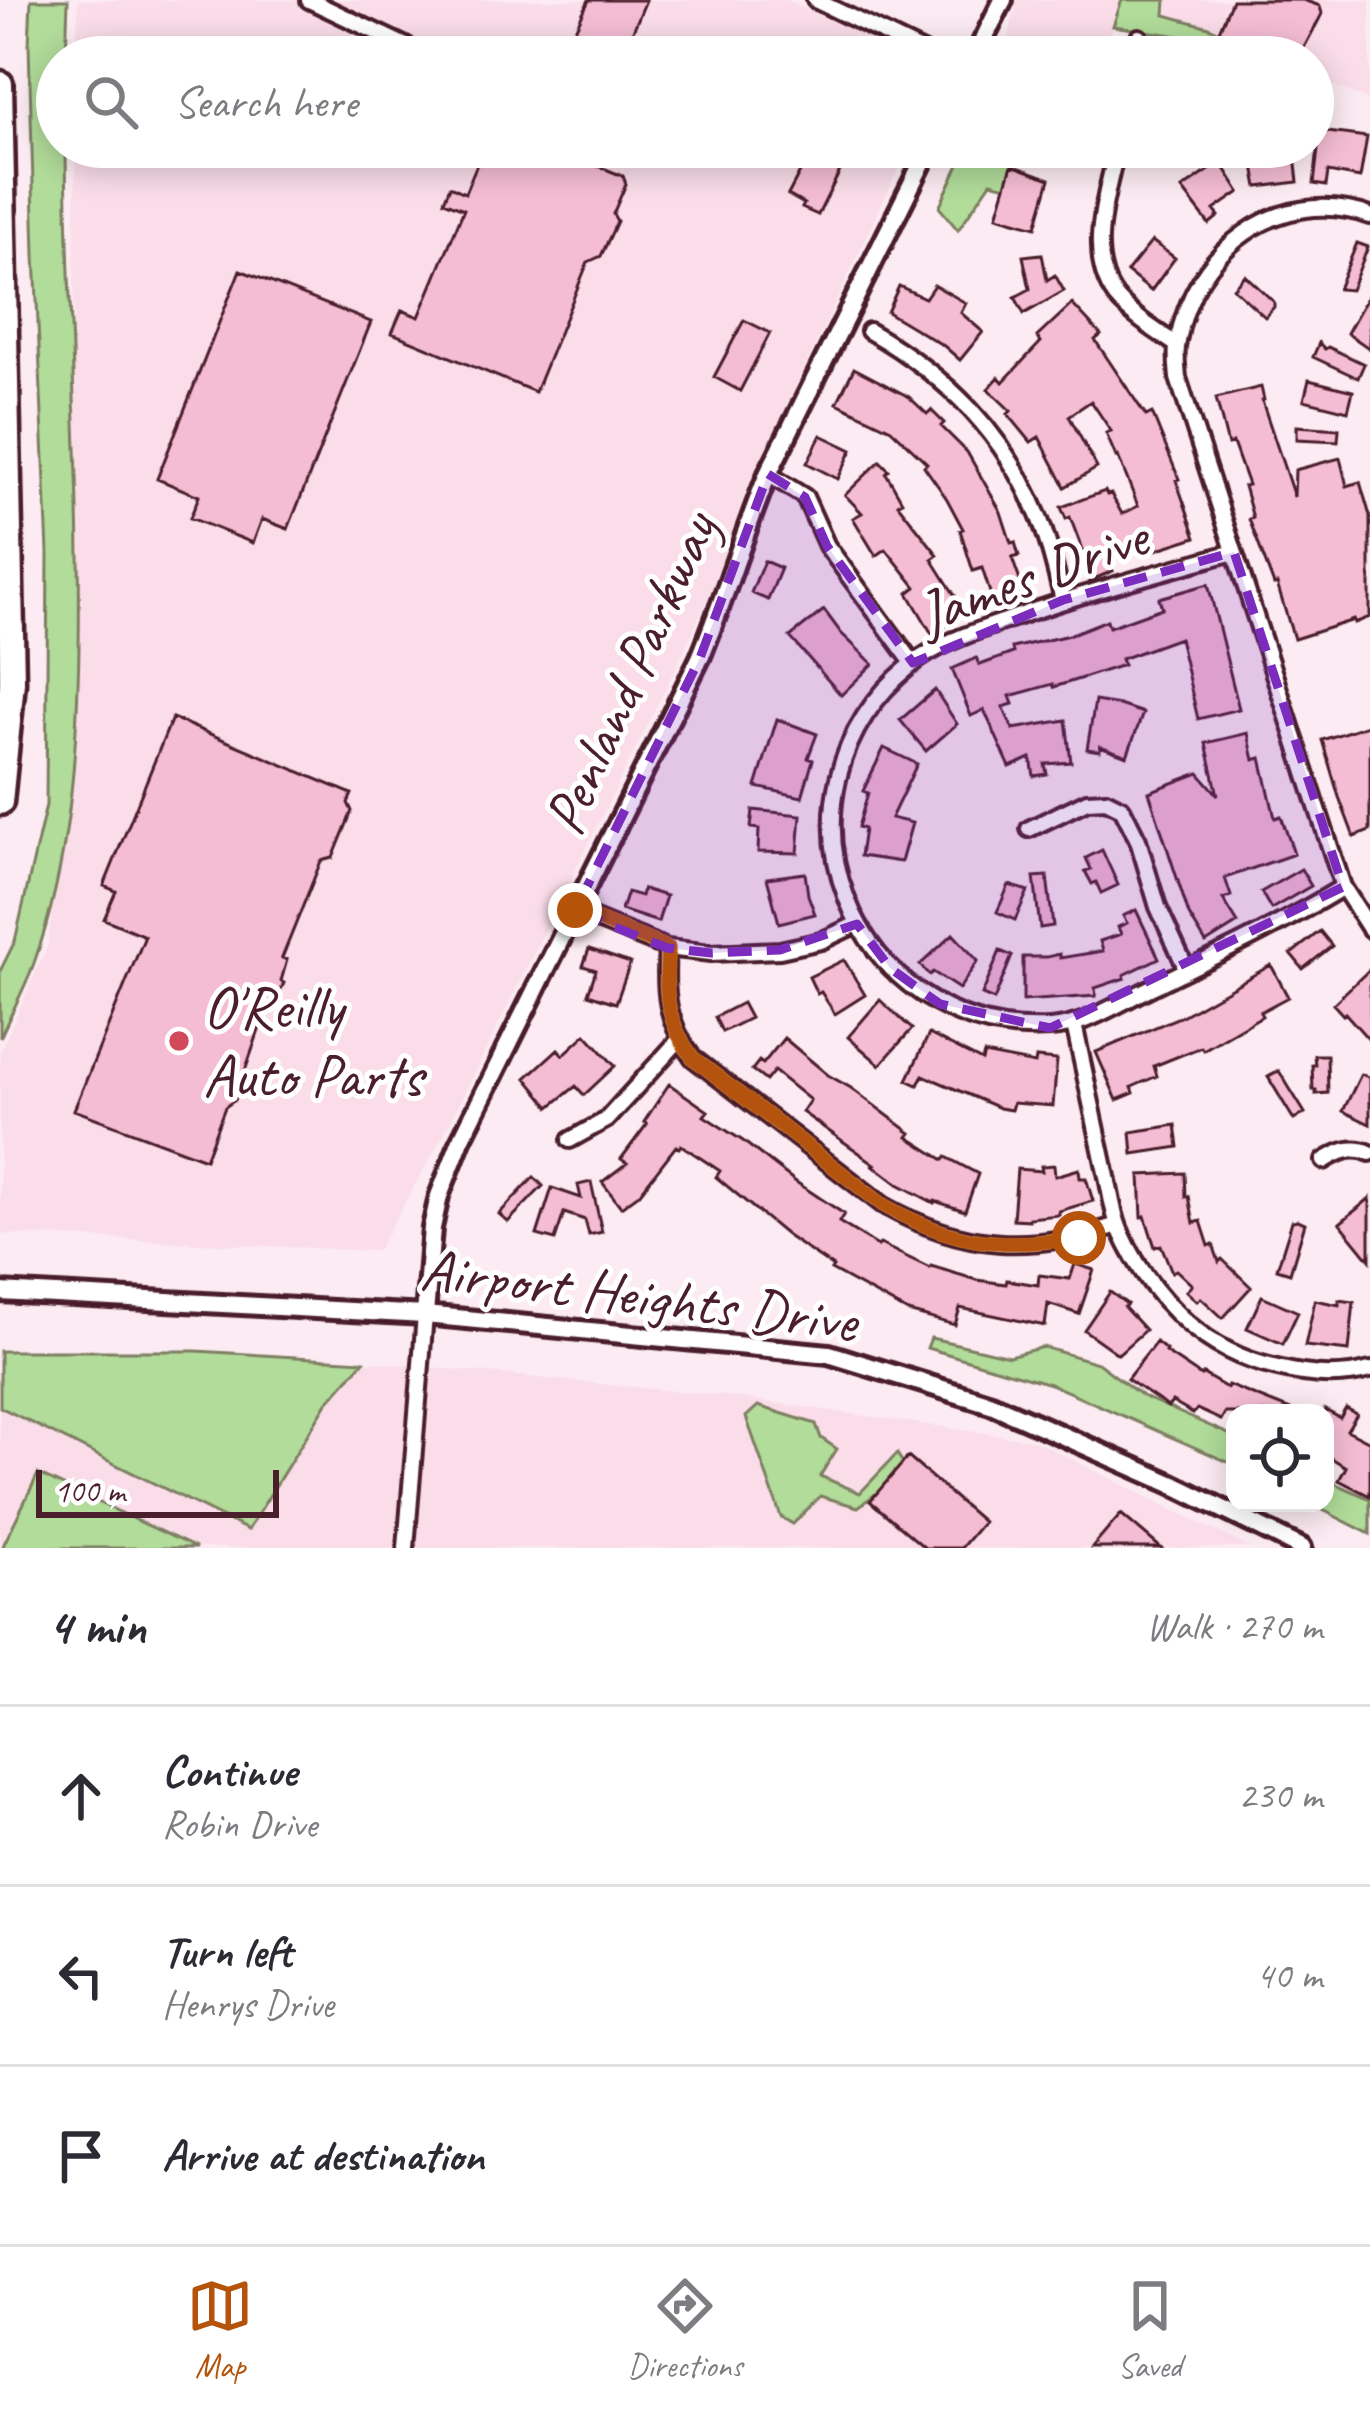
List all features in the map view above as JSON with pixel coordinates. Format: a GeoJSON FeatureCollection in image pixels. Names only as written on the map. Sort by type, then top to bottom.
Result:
{"type":"FeatureCollection","features":[{"type":"Feature","properties":{"kind":"highway"},"geometry":{"type":"LineString","coordinates":[[0,84],[12,682],[0,802]]}},
{"type":"Feature","properties":{"kind":"street"},"geometry":{"type":"LineString","coordinates":[[309,0],[385,36]]}},
{"type":"Feature","properties":{"kind":"street"},"geometry":{"type":"LineString","coordinates":[[815,0],[890,36]]}},
{"type":"Feature","properties":{"kind":"street"},"geometry":{"type":"LineString","coordinates":[[986,36],[1004,0]]}},
{"type":"Feature","properties":{"kind":"street","name":"Penland Parkway"},"geometry":{"type":"LineString","coordinates":[[425,1315],[432,1228],[461,1140],[700,658],[768,475],[920,168]]}},
{"type":"Feature","properties":{"kind":"street"},"geometry":{"type":"LineString","coordinates":[[1113,168],[1101,227],[1105,278],[1130,310],[1177,345]]}},
{"type":"Feature","properties":{"kind":"street"},"geometry":{"type":"LineString","coordinates":[[1370,216],[1326,208],[1292,212],[1242,234],[1203,275],[1187,306],[1177,345],[1178,379],[1343,887],[1370,929]]}},
{"type":"Feature","properties":{"kind":"street"},"geometry":{"type":"LineString","coordinates":[[869,331],[912,356],[983,423],[1040,519],[1064,600]]}},
{"type":"Feature","properties":{"kind":"street"},"geometry":{"type":"LineString","coordinates":[[768,475],[806,497],[827,546],[913,663]]}},
{"type":"Feature","properties":{"kind":"street","name":"James Drive"},"geometry":{"type":"LineString","coordinates":[[1234,552],[1064,600],[954,640],[913,663],[879,695],[851,738],[836,783],[831,823],[834,862],[856,924],[890,968],[914,988],[955,1010],[1026,1027],[1074,1024],[1291,919],[1343,887]]}},
{"type":"Feature","properties":{"kind":"street"},"geometry":{"type":"LineString","coordinates":[[1028,829],[1088,801],[1106,800],[1121,808],[1131,823],[1158,907],[1187,970]]}},
{"type":"Feature","properties":{"kind":"street"},"geometry":{"type":"LineString","coordinates":[[575,910],[668,948],[728,953],[780,950],[821,940],[856,924]]}},
{"type":"Feature","properties":{"kind":"street"},"geometry":{"type":"LineString","coordinates":[[668,948],[664,986],[670,1016],[679,1040],[693,1058],[883,1205],[917,1224],[991,1244],[1079,1238],[1118,1226]]}},
{"type":"Feature","properties":{"kind":"street"},"geometry":{"type":"LineString","coordinates":[[1074,1024],[1118,1226],[1163,1299],[1189,1325],[1249,1360],[1327,1375],[1370,1370]]}},
{"type":"Feature","properties":{"kind":"street"},"geometry":{"type":"LineString","coordinates":[[570,1140],[606,1120],[679,1040]]}},
{"type":"Feature","properties":{"kind":"street"},"geometry":{"type":"LineString","coordinates":[[1324,1162],[1338,1152],[1361,1148],[1370,1153]]}},
{"type":"Feature","properties":{"kind":"street","name":"Airport Heights Drive"},"geometry":{"type":"LineString","coordinates":[[0,1292],[425,1315],[830,1354],[991,1404],[1302,1548]]}},
{"type":"Feature","properties":{"kind":"street"},"geometry":{"type":"LineString","coordinates":[[406,1548],[425,1315]]}},
{"type":"Feature","properties":{"kind":"highlighted area"},"geometry":{"type":"Polygon","coordinates":[[[768,474],[805,497],[827,546],[913,663],[1063,600],[1234,552],[1343,887],[1050,1028],[940,1004],[890,968],[857,924],[780,950],[711,953],[667,948],[575,911],[700,658],[768,474]]]}},
{"type":"Feature","properties":{"kind":"shaded area"},"geometry":{"type":"Polygon","coordinates":[[[78,0],[787,0],[865,36],[77,36],[78,0]]]}},
{"type":"Feature","properties":{"kind":"shaded area"},"geometry":{"type":"Polygon","coordinates":[[[1017,0],[1370,0],[1370,101],[1334,86],[1334,36],[1176,36],[1114,26],[1108,36],[1009,36],[1017,0]]]}},
{"type":"Feature","properties":{"kind":"shaded area"},"geometry":{"type":"Polygon","coordinates":[[[76,168],[899,168],[744,496],[684,651],[444,1134],[377,1251],[0,1234],[0,1052],[48,945],[67,790],[76,168]]]}},
{"type":"Feature","properties":{"kind":"shaded area"},"geometry":{"type":"Polygon","coordinates":[[[0,1351],[196,1351],[364,1361],[726,1396],[1033,1440],[1250,1548],[0,1548],[0,1351]]]}},
{"type":"Feature","properties":{"kind":"green space"},"geometry":{"type":"Polygon","coordinates":[[[31,0],[68,0],[67,36],[36,36],[36,168],[67,168],[78,523],[78,688],[69,808],[56,886],[34,963],[0,1038],[0,971],[15,941],[46,805],[48,552],[29,45],[31,0]]]}},
{"type":"Feature","properties":{"kind":"green space"},"geometry":{"type":"Polygon","coordinates":[[[1122,0],[1166,0],[1165,15],[1227,36],[1179,36],[1113,26],[1122,0]]]}},
{"type":"Feature","properties":{"kind":"green space"},"geometry":{"type":"Polygon","coordinates":[[[957,168],[1014,168],[1007,186],[991,182],[958,230],[939,207],[957,168]]]}},
{"type":"Feature","properties":{"kind":"green space"},"geometry":{"type":"Polygon","coordinates":[[[931,1338],[1009,1356],[1043,1347],[1098,1363],[1142,1396],[1226,1433],[1226,1461],[1050,1384],[927,1348],[931,1338]]]}},
{"type":"Feature","properties":{"kind":"green space"},"geometry":{"type":"Polygon","coordinates":[[[0,1351],[196,1351],[364,1361],[327,1403],[248,1530],[0,1407],[0,1351]]]}},
{"type":"Feature","properties":{"kind":"green space"},"geometry":{"type":"Polygon","coordinates":[[[758,1406],[816,1424],[821,1438],[837,1449],[820,1476],[860,1493],[897,1454],[903,1463],[858,1507],[820,1496],[793,1524],[781,1517],[746,1417],[758,1406]]]}},
{"type":"Feature","properties":{"kind":"green space"},"geometry":{"type":"Polygon","coordinates":[[[38,1474],[196,1548],[2,1548],[38,1474]]]}},
{"type":"Feature","properties":{"kind":"green space"},"geometry":{"type":"Polygon","coordinates":[[[1334,1483],[1370,1499],[1370,1534],[1327,1512],[1334,1512],[1334,1483]]]}},
{"type":"Feature","properties":{"kind":"building"},"geometry":{"type":"Polygon","coordinates":[[[589,0],[646,0],[631,36],[572,36],[589,0]]]}},
{"type":"Feature","properties":{"kind":"building"},"geometry":{"type":"Polygon","coordinates":[[[1232,0],[1303,0],[1320,6],[1322,14],[1310,36],[1230,36],[1219,31],[1232,0]]]}},
{"type":"Feature","properties":{"kind":"building"},"geometry":{"type":"Polygon","coordinates":[[[1334,133],[1367,137],[1360,178],[1328,172],[1326,186],[1314,184],[1316,168],[1334,168],[1334,133]]]}},
{"type":"Feature","properties":{"kind":"building"},"geometry":{"type":"Polygon","coordinates":[[[475,168],[603,168],[623,176],[626,184],[613,214],[617,221],[601,256],[588,262],[535,392],[392,333],[402,310],[419,317],[464,209],[444,201],[450,186],[465,193],[475,168]]]}},
{"type":"Feature","properties":{"kind":"building"},"geometry":{"type":"Polygon","coordinates":[[[802,168],[842,168],[818,215],[788,195],[802,168]]]}},
{"type":"Feature","properties":{"kind":"building"},"geometry":{"type":"Polygon","coordinates":[[[1011,168],[1050,179],[1036,227],[997,216],[1011,168]]]}},
{"type":"Feature","properties":{"kind":"building"},"geometry":{"type":"Polygon","coordinates":[[[1212,168],[1225,168],[1240,192],[1214,210],[1219,216],[1209,224],[1182,189],[1212,168]]]}},
{"type":"Feature","properties":{"kind":"building"},"geometry":{"type":"Polygon","coordinates":[[[1254,168],[1296,168],[1298,182],[1258,187],[1254,168]]]}},
{"type":"Feature","properties":{"kind":"building"},"geometry":{"type":"Polygon","coordinates":[[[1152,241],[1175,258],[1151,291],[1127,272],[1152,241]]]}},
{"type":"Feature","properties":{"kind":"building"},"geometry":{"type":"Polygon","coordinates":[[[1357,243],[1368,247],[1351,290],[1338,289],[1357,243]]]}},
{"type":"Feature","properties":{"kind":"building"},"geometry":{"type":"Polygon","coordinates":[[[1042,254],[1047,280],[1055,275],[1064,291],[1024,314],[1015,297],[1030,289],[1023,256],[1042,254]]]}},
{"type":"Feature","properties":{"kind":"building"},"geometry":{"type":"Polygon","coordinates":[[[240,270],[371,322],[288,529],[262,519],[253,543],[190,518],[199,496],[157,479],[240,270]]]}},
{"type":"Feature","properties":{"kind":"building"},"geometry":{"type":"Polygon","coordinates":[[[1245,275],[1274,302],[1265,317],[1233,288],[1245,275]]]}},
{"type":"Feature","properties":{"kind":"building"},"geometry":{"type":"Polygon","coordinates":[[[934,285],[966,303],[961,313],[983,332],[960,360],[887,312],[899,286],[925,298],[934,285]]]}},
{"type":"Feature","properties":{"kind":"building"},"geometry":{"type":"Polygon","coordinates":[[[1370,292],[1370,349],[1347,333],[1370,292]]]}},
{"type":"Feature","properties":{"kind":"building"},"geometry":{"type":"Polygon","coordinates":[[[1072,304],[1101,335],[1095,340],[1146,416],[1152,413],[1196,537],[1149,552],[1146,541],[1107,558],[1113,571],[1089,581],[1078,557],[1084,554],[1070,517],[1066,519],[1061,507],[1105,491],[1122,514],[1138,506],[1106,433],[1111,431],[1091,401],[1069,416],[1097,468],[1065,487],[1039,437],[1031,442],[1008,414],[1011,411],[988,389],[999,377],[1003,382],[1041,342],[1037,337],[1072,304]]]}},
{"type":"Feature","properties":{"kind":"building"},"geometry":{"type":"Polygon","coordinates":[[[744,320],[770,333],[740,391],[714,377],[744,320]]]}},
{"type":"Feature","properties":{"kind":"building"},"geometry":{"type":"Polygon","coordinates":[[[1319,343],[1364,364],[1358,378],[1313,357],[1319,343]]]}},
{"type":"Feature","properties":{"kind":"building"},"geometry":{"type":"Polygon","coordinates":[[[854,368],[909,397],[927,414],[931,410],[967,452],[1001,512],[1011,543],[1015,542],[1019,556],[1012,558],[1024,592],[993,602],[982,568],[973,571],[963,529],[924,466],[927,463],[891,429],[837,403],[854,368]]]}},
{"type":"Feature","properties":{"kind":"building"},"geometry":{"type":"Polygon","coordinates":[[[1309,380],[1353,391],[1348,411],[1304,400],[1309,380]]]}},
{"type":"Feature","properties":{"kind":"building"},"geometry":{"type":"Polygon","coordinates":[[[1261,387],[1294,497],[1295,470],[1340,458],[1347,486],[1360,482],[1370,516],[1370,617],[1294,639],[1249,519],[1253,518],[1244,486],[1248,485],[1233,443],[1228,445],[1216,398],[1261,387]]]}},
{"type":"Feature","properties":{"kind":"building"},"geometry":{"type":"Polygon","coordinates":[[[1297,426],[1339,429],[1338,441],[1297,439],[1297,426]]]}},
{"type":"Feature","properties":{"kind":"building"},"geometry":{"type":"Polygon","coordinates":[[[821,435],[852,450],[838,479],[807,463],[821,435]]]}},
{"type":"Feature","properties":{"kind":"building"},"geometry":{"type":"Polygon","coordinates":[[[880,461],[902,501],[898,504],[938,555],[932,559],[966,613],[932,634],[908,593],[916,587],[886,549],[876,556],[853,518],[862,513],[845,495],[880,461]]]}},
{"type":"Feature","properties":{"kind":"building"},"geometry":{"type":"Polygon","coordinates":[[[764,561],[781,568],[768,600],[751,593],[764,561]]]}},
{"type":"Feature","properties":{"kind":"building"},"geometry":{"type":"Polygon","coordinates":[[[1208,584],[1239,709],[1198,719],[1179,638],[1121,659],[1123,665],[1010,696],[1013,704],[1003,707],[1013,729],[1066,720],[1071,762],[1045,764],[1047,774],[1034,776],[1031,758],[1010,767],[984,710],[971,716],[952,669],[977,658],[980,665],[1013,653],[1012,648],[1069,635],[1107,620],[1109,627],[1162,608],[1159,598],[1208,584]]]}},
{"type":"Feature","properties":{"kind":"building"},"geometry":{"type":"Polygon","coordinates":[[[824,610],[873,664],[841,695],[790,637],[824,610]]]}},
{"type":"Feature","properties":{"kind":"building"},"geometry":{"type":"Polygon","coordinates":[[[935,690],[957,724],[926,751],[900,720],[935,690]]]}},
{"type":"Feature","properties":{"kind":"building"},"geometry":{"type":"Polygon","coordinates":[[[1095,701],[1143,713],[1127,756],[1100,746],[1100,751],[1087,749],[1095,701]]]}},
{"type":"Feature","properties":{"kind":"building"},"geometry":{"type":"Polygon","coordinates":[[[172,718],[352,794],[348,803],[352,811],[333,858],[321,861],[282,958],[287,960],[284,983],[271,1013],[266,1010],[235,1100],[225,1107],[205,1159],[74,1110],[145,936],[104,919],[116,891],[104,886],[172,718]]]}},
{"type":"Feature","properties":{"kind":"building"},"geometry":{"type":"Polygon","coordinates":[[[777,719],[817,734],[802,797],[756,787],[777,719]]]}},
{"type":"Feature","properties":{"kind":"building"},"geometry":{"type":"Polygon","coordinates":[[[1370,724],[1370,831],[1354,837],[1322,740],[1370,724]]]}},
{"type":"Feature","properties":{"kind":"building"},"geometry":{"type":"Polygon","coordinates":[[[1248,733],[1254,760],[1261,758],[1275,818],[1281,816],[1294,854],[1225,878],[1231,896],[1223,899],[1238,923],[1206,943],[1189,915],[1149,792],[1199,773],[1218,795],[1206,743],[1248,733]]]}},
{"type":"Feature","properties":{"kind":"building"},"geometry":{"type":"Polygon","coordinates":[[[884,748],[917,764],[891,818],[912,823],[901,862],[860,856],[864,829],[858,827],[868,793],[863,791],[884,748]]]}},
{"type":"Feature","properties":{"kind":"building"},"geometry":{"type":"Polygon","coordinates":[[[753,810],[801,815],[798,853],[758,852],[759,829],[751,828],[753,810]]]}},
{"type":"Feature","properties":{"kind":"building"},"geometry":{"type":"Polygon","coordinates":[[[1102,850],[1118,885],[1101,893],[1085,871],[1091,869],[1086,858],[1102,850]]]}},
{"type":"Feature","properties":{"kind":"building"},"geometry":{"type":"Polygon","coordinates":[[[1301,869],[1311,886],[1271,909],[1261,892],[1301,869]]]}},
{"type":"Feature","properties":{"kind":"building"},"geometry":{"type":"Polygon","coordinates":[[[805,873],[815,914],[779,923],[767,878],[805,873]]]}},
{"type":"Feature","properties":{"kind":"building"},"geometry":{"type":"Polygon","coordinates":[[[1047,876],[1053,926],[1040,928],[1034,877],[1047,876]]]}},
{"type":"Feature","properties":{"kind":"building"},"geometry":{"type":"Polygon","coordinates":[[[1009,885],[1028,891],[1015,920],[997,912],[1009,885]]]}},
{"type":"Feature","properties":{"kind":"building"},"geometry":{"type":"Polygon","coordinates":[[[643,889],[666,896],[658,922],[621,910],[627,892],[641,896],[643,889]]]}},
{"type":"Feature","properties":{"kind":"building"},"geometry":{"type":"Polygon","coordinates":[[[1136,910],[1159,958],[1125,978],[1095,988],[1096,996],[1023,1001],[1023,957],[1060,954],[1060,958],[1103,951],[1100,941],[1121,934],[1118,927],[1127,923],[1123,916],[1136,910]]]}},
{"type":"Feature","properties":{"kind":"building"},"geometry":{"type":"Polygon","coordinates":[[[1320,931],[1332,946],[1303,969],[1291,954],[1320,931]]]}},
{"type":"Feature","properties":{"kind":"building"},"geometry":{"type":"Polygon","coordinates":[[[953,934],[978,961],[959,989],[933,972],[929,975],[920,965],[953,934]]]}},
{"type":"Feature","properties":{"kind":"building"},"geometry":{"type":"Polygon","coordinates":[[[589,949],[630,963],[616,1003],[588,994],[596,970],[583,966],[589,949]]]}},
{"type":"Feature","properties":{"kind":"building"},"geometry":{"type":"Polygon","coordinates":[[[1000,951],[1012,956],[994,1000],[982,995],[1000,951]]]}},
{"type":"Feature","properties":{"kind":"building"},"geometry":{"type":"Polygon","coordinates":[[[844,960],[865,995],[835,1014],[809,977],[844,960]]]}},
{"type":"Feature","properties":{"kind":"building"},"geometry":{"type":"Polygon","coordinates":[[[1271,965],[1288,997],[1203,1050],[1154,1066],[1157,1076],[1117,1100],[1096,1052],[1182,1016],[1271,965]]]}},
{"type":"Feature","properties":{"kind":"building"},"geometry":{"type":"Polygon","coordinates":[[[1370,969],[1370,1041],[1333,1004],[1370,969]]]}},
{"type":"Feature","properties":{"kind":"building"},"geometry":{"type":"Polygon","coordinates":[[[880,1000],[912,1029],[880,1065],[848,1037],[880,1000]]]}},
{"type":"Feature","properties":{"kind":"building"},"geometry":{"type":"Polygon","coordinates":[[[742,1003],[750,1018],[722,1032],[715,1017],[742,1003]]]}},
{"type":"Feature","properties":{"kind":"building"},"geometry":{"type":"Polygon","coordinates":[[[586,1034],[615,1066],[584,1095],[576,1086],[550,1107],[526,1078],[558,1049],[563,1055],[586,1034]]]}},
{"type":"Feature","properties":{"kind":"building"},"geometry":{"type":"Polygon","coordinates":[[[929,1034],[982,1061],[984,1054],[1035,1064],[1036,1058],[1057,1060],[1053,1106],[1013,1103],[1011,1110],[999,1108],[923,1075],[918,1085],[907,1080],[929,1034]]]}},
{"type":"Feature","properties":{"kind":"building"},"geometry":{"type":"Polygon","coordinates":[[[784,1038],[911,1133],[908,1137],[978,1174],[965,1211],[934,1203],[898,1184],[802,1112],[810,1100],[774,1071],[766,1081],[752,1070],[784,1038]]]}},
{"type":"Feature","properties":{"kind":"building"},"geometry":{"type":"Polygon","coordinates":[[[1314,1055],[1327,1055],[1328,1093],[1313,1090],[1314,1055]]]}},
{"type":"Feature","properties":{"kind":"building"},"geometry":{"type":"Polygon","coordinates":[[[1279,1071],[1305,1113],[1294,1120],[1268,1077],[1279,1071]]]}},
{"type":"Feature","properties":{"kind":"building"},"geometry":{"type":"Polygon","coordinates":[[[1361,1074],[1370,1078],[1370,1124],[1343,1111],[1361,1074]]]}},
{"type":"Feature","properties":{"kind":"building"},"geometry":{"type":"Polygon","coordinates":[[[669,1084],[708,1111],[704,1116],[844,1214],[839,1222],[878,1246],[930,1268],[1006,1284],[1007,1280],[1038,1285],[1039,1275],[1070,1279],[1075,1264],[1094,1270],[1079,1314],[1048,1304],[1045,1326],[960,1308],[955,1325],[908,1312],[831,1270],[716,1177],[720,1171],[681,1145],[639,1194],[621,1207],[602,1182],[627,1163],[621,1159],[669,1084]]]}},
{"type":"Feature","properties":{"kind":"building"},"geometry":{"type":"Polygon","coordinates":[[[1176,1125],[1179,1147],[1133,1154],[1131,1132],[1176,1125]]]}},
{"type":"Feature","properties":{"kind":"building"},"geometry":{"type":"Polygon","coordinates":[[[1054,1165],[1055,1176],[1079,1169],[1093,1201],[1059,1211],[1059,1215],[1013,1219],[1017,1169],[1042,1171],[1041,1166],[1054,1165]]]}},
{"type":"Feature","properties":{"kind":"building"},"geometry":{"type":"Polygon","coordinates":[[[1185,1173],[1194,1223],[1201,1221],[1219,1262],[1222,1259],[1251,1287],[1223,1318],[1186,1291],[1192,1285],[1176,1270],[1172,1272],[1142,1217],[1140,1175],[1185,1173]]]}},
{"type":"Feature","properties":{"kind":"building"},"geometry":{"type":"Polygon","coordinates":[[[534,1177],[543,1186],[508,1222],[499,1214],[534,1177]]]}},
{"type":"Feature","properties":{"kind":"building"},"geometry":{"type":"Polygon","coordinates":[[[591,1182],[602,1232],[589,1235],[585,1220],[564,1213],[555,1240],[537,1235],[552,1188],[581,1198],[578,1185],[591,1182]]]}},
{"type":"Feature","properties":{"kind":"building"},"geometry":{"type":"Polygon","coordinates":[[[1370,1198],[1370,1260],[1340,1223],[1370,1198]]]}},
{"type":"Feature","properties":{"kind":"building"},"geometry":{"type":"Polygon","coordinates":[[[1292,1221],[1305,1223],[1290,1273],[1277,1269],[1292,1221]]]}},
{"type":"Feature","properties":{"kind":"building"},"geometry":{"type":"Polygon","coordinates":[[[1110,1292],[1127,1304],[1124,1307],[1145,1330],[1118,1354],[1084,1330],[1110,1292]]]}},
{"type":"Feature","properties":{"kind":"building"},"geometry":{"type":"Polygon","coordinates":[[[1262,1296],[1298,1312],[1283,1344],[1247,1328],[1262,1296]]]}},
{"type":"Feature","properties":{"kind":"building"},"geometry":{"type":"Polygon","coordinates":[[[1315,1300],[1339,1305],[1339,1300],[1354,1302],[1349,1351],[1305,1346],[1315,1300]]]}},
{"type":"Feature","properties":{"kind":"building"},"geometry":{"type":"Polygon","coordinates":[[[1156,1342],[1201,1376],[1276,1404],[1226,1404],[1221,1420],[1197,1409],[1193,1414],[1172,1402],[1168,1407],[1127,1379],[1156,1342]]]}},
{"type":"Feature","properties":{"kind":"building"},"geometry":{"type":"Polygon","coordinates":[[[1346,1408],[1357,1414],[1347,1430],[1370,1442],[1370,1496],[1339,1480],[1346,1467],[1334,1460],[1334,1415],[1340,1418],[1346,1408]]]}},
{"type":"Feature","properties":{"kind":"building"},"geometry":{"type":"Polygon","coordinates":[[[908,1457],[983,1522],[961,1548],[925,1548],[870,1501],[908,1457]]]}},
{"type":"Feature","properties":{"kind":"building"},"geometry":{"type":"Polygon","coordinates":[[[1121,1514],[1161,1548],[1092,1548],[1121,1514]]]}},
{"type":"Feature","properties":{"kind":"place","name":"O'Reilly Auto Parts"},"geometry":{"type":"Point","coordinates":[179,1041]}},
{"type":"Feature","properties":{"kind":"route"},"geometry":{"type":"LineString","coordinates":[[575,910],[668,948],[664,986],[670,1016],[679,1040],[693,1058],[883,1205],[917,1224],[991,1244],[1079,1238]]}}]}
